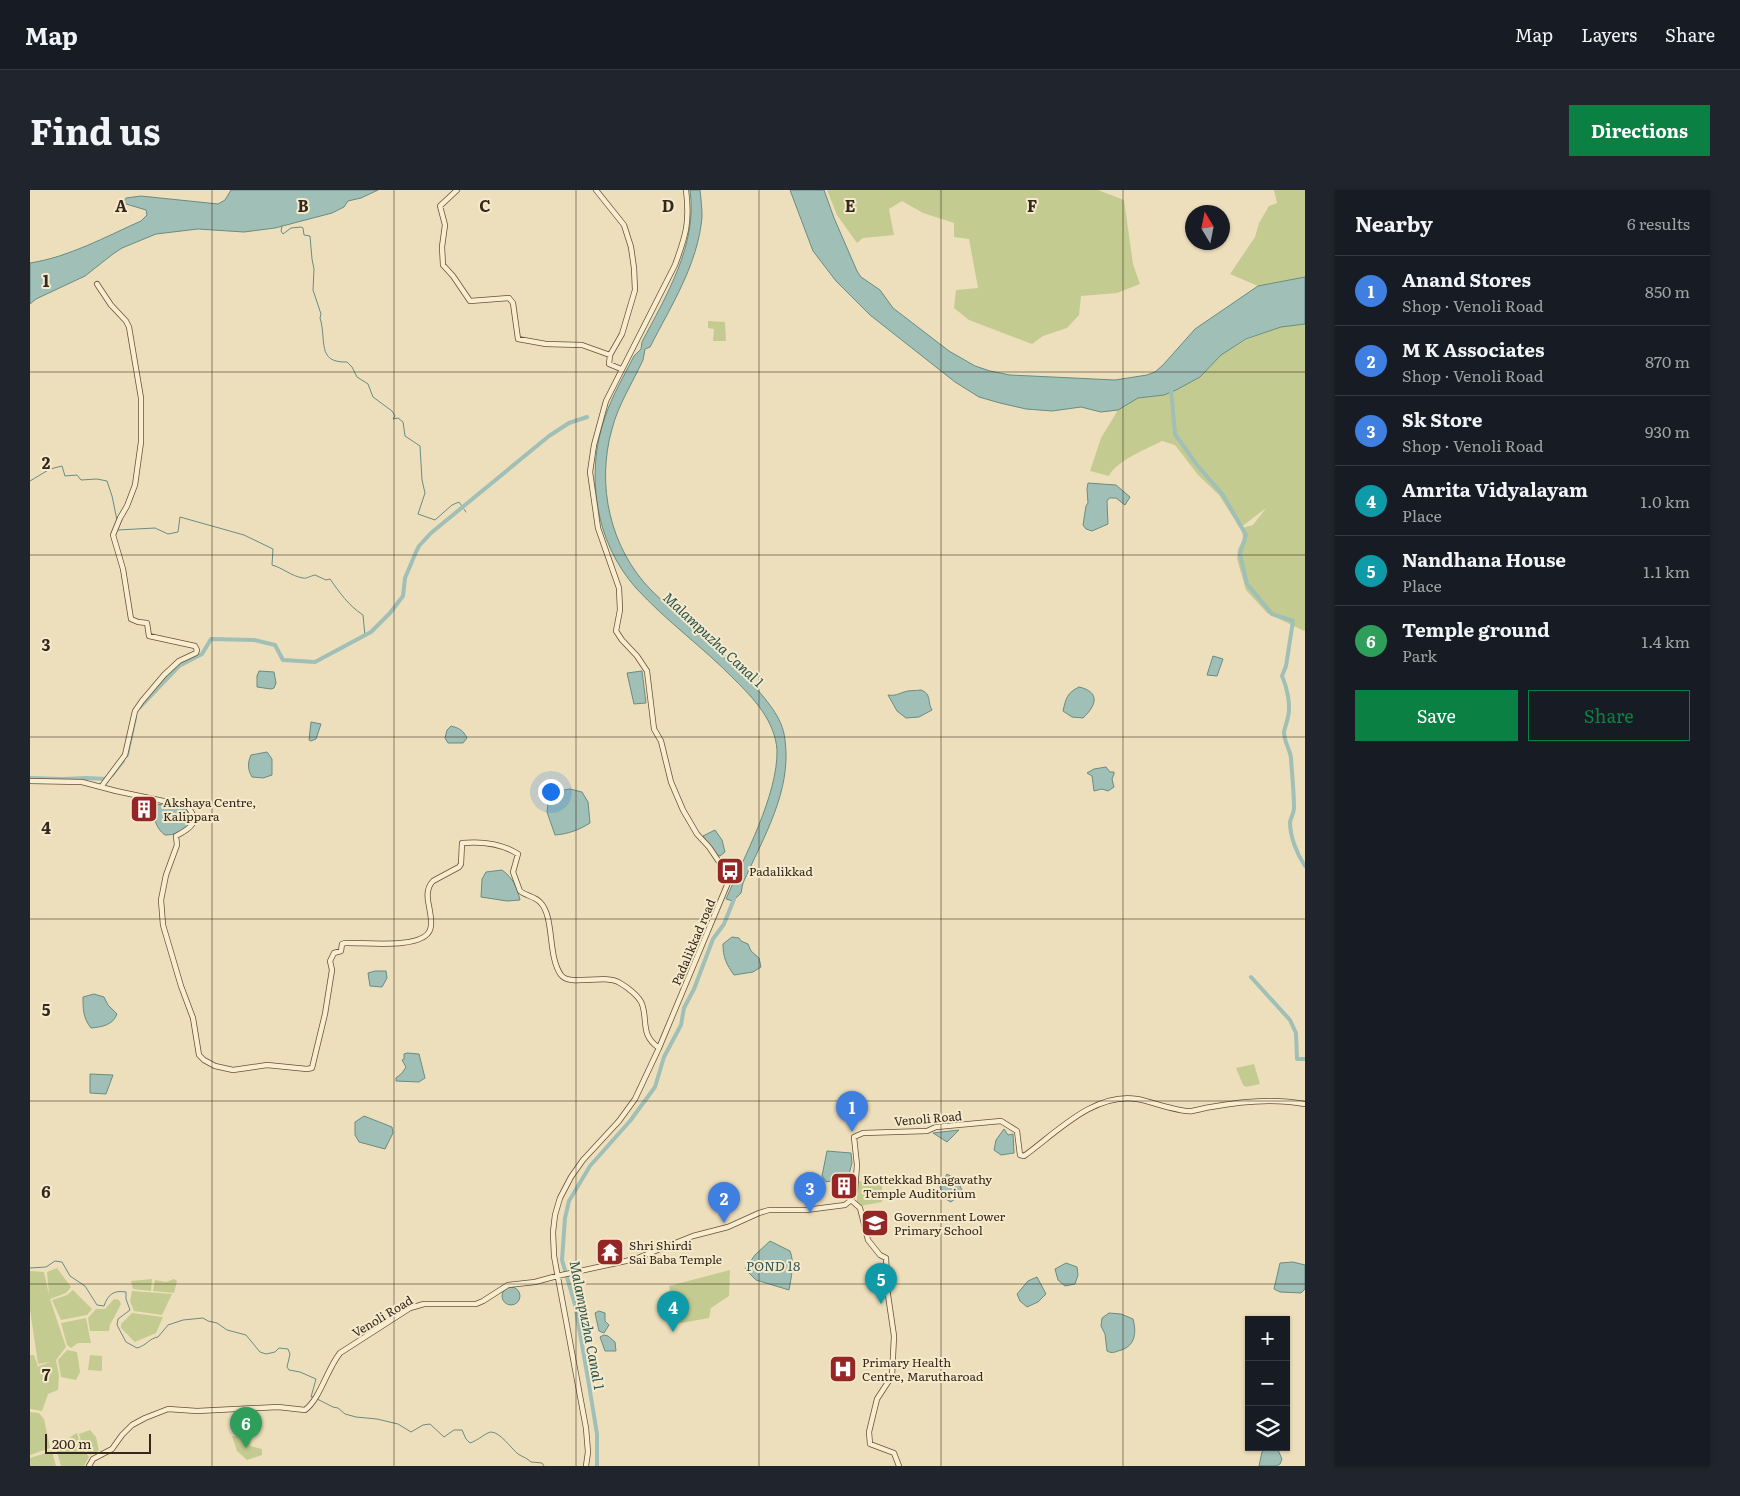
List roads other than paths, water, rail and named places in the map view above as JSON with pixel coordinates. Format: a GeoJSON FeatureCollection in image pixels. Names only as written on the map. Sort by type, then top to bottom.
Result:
{"type":"FeatureCollection","features":[{"type":"Feature","properties":{"kind":"street"},"geometry":{"type":"LineString","coordinates":[[457,190],[440,206],[445,225],[442,247],[443,265],[470,301],[509,298],[513,303],[518,340],[546,344],[582,345],[610,355]]}},
{"type":"Feature","properties":{"kind":"street"},"geometry":{"type":"LineString","coordinates":[[596,190],[624,225],[631,247],[634,268],[635,290],[622,334],[610,355],[609,364],[621,369],[675,265],[688,219],[686,190]]}},
{"type":"Feature","properties":{"kind":"street"},"geometry":{"type":"LineString","coordinates":[[97,284],[129,327],[141,398],[141,442],[138,470],[127,506],[113,536],[123,569],[131,618],[138,622],[147,623],[149,636],[195,646],[197,650],[196,653],[179,662],[164,675],[142,701],[135,711],[125,755],[102,785]]}},
{"type":"Feature","properties":{"kind":"street","name":"Padalikkad road"},"geometry":{"type":"LineString","coordinates":[[586,1466],[588,1452],[585,1420],[558,1276],[553,1232],[555,1214],[560,1198],[571,1177],[583,1160],[619,1121],[635,1099],[659,1048],[730,878],[709,847],[697,834],[683,810],[671,782],[661,741],[654,729],[646,671],[637,656],[616,631],[620,610],[620,588],[598,528],[590,472],[598,428],[606,401],[621,369]]}},
{"type":"Feature","properties":{"kind":"street"},"geometry":{"type":"LineString","coordinates":[[30,780],[55,783],[82,782],[102,785],[188,806],[194,816],[192,826],[176,836],[177,845],[166,875],[161,900],[162,918],[164,932],[193,1018],[199,1055],[215,1066],[237,1070],[267,1065],[312,1068],[325,1014],[332,970],[330,961],[333,954],[340,951],[342,944],[345,943],[387,944],[414,942],[426,935],[430,929],[431,915],[427,896],[431,882],[459,867],[461,864],[462,843],[477,841],[492,843],[518,854],[513,874],[520,892],[536,898],[545,909],[555,959],[561,975],[568,980],[608,978],[620,983],[638,998],[642,1004],[647,1035],[651,1042],[659,1048]]}},
{"type":"Feature","properties":{"kind":"street","name":"Venoli Road"},"geometry":{"type":"LineString","coordinates":[[88,1466],[93,1459],[112,1449],[132,1425],[168,1409],[196,1411],[278,1407],[305,1410],[313,1401],[333,1362],[340,1353],[410,1308],[424,1304],[476,1304],[508,1285],[535,1282],[635,1259],[691,1237],[728,1227],[769,1210],[806,1210],[844,1205],[851,1200],[855,1190],[857,1165],[854,1137],[863,1133],[927,1130],[936,1126],[1001,1121],[1017,1131],[1019,1151],[1024,1156],[1062,1125],[1084,1112],[1104,1103],[1125,1098],[1154,1103],[1186,1112],[1259,1100],[1277,1100],[1305,1104]]}},
{"type":"Feature","properties":{"kind":"street"},"geometry":{"type":"LineString","coordinates":[[851,1200],[860,1208],[868,1240],[880,1255],[886,1258],[894,1343],[892,1376],[877,1399],[869,1432],[870,1444],[894,1453],[899,1466]]}},
{"type":"Feature","properties":{"kind":"water"},"geometry":{"type":"Polygon","coordinates":[[[231,190],[378,190],[361,198],[348,201],[344,207],[332,213],[275,228],[244,232],[198,229],[156,234],[122,248],[85,276],[36,299],[30,304],[30,263],[73,251],[141,221],[147,215],[146,210],[126,204],[124,201],[126,198],[141,196],[218,204],[225,200],[231,190]]]}},
{"type":"Feature","properties":{"kind":"water"},"geometry":{"type":"Polygon","coordinates":[[[690,190],[700,190],[702,217],[695,251],[675,300],[650,347],[645,349],[643,360],[615,420],[607,450],[606,493],[616,535],[625,555],[637,573],[663,602],[740,669],[777,716],[784,732],[786,759],[780,796],[767,831],[743,883],[741,893],[733,901],[726,899],[759,826],[772,786],[776,768],[777,750],[775,739],[768,720],[742,687],[648,600],[622,570],[611,550],[603,529],[595,484],[599,439],[608,409],[634,356],[641,349],[642,342],[670,288],[685,250],[691,210],[690,190]]]}},
{"type":"Feature","properties":{"kind":"water"},"geometry":{"type":"Polygon","coordinates":[[[790,190],[824,190],[834,218],[861,277],[880,290],[893,308],[949,351],[975,366],[990,371],[1010,375],[1115,380],[1147,375],[1155,372],[1163,365],[1195,329],[1258,286],[1305,277],[1305,324],[1281,327],[1246,339],[1221,355],[1200,377],[1164,395],[1138,398],[1118,410],[1101,412],[1081,407],[1052,411],[1026,409],[1000,403],[979,397],[955,382],[870,315],[836,281],[813,251],[790,190]]]}},
{"type":"Feature","properties":{"kind":"water"},"geometry":{"type":"Polygon","coordinates":[[[1088,483],[1116,485],[1130,497],[1125,505],[1116,498],[1109,498],[1107,501],[1108,524],[1092,531],[1086,529],[1083,525],[1088,503],[1088,483]]]}},
{"type":"Feature","properties":{"kind":"water"},"geometry":{"type":"Polygon","coordinates":[[[1213,656],[1223,659],[1217,676],[1207,675],[1213,656]]]}},
{"type":"Feature","properties":{"kind":"water"},"geometry":{"type":"Polygon","coordinates":[[[259,671],[274,672],[276,683],[274,688],[257,687],[259,671]]]}},
{"type":"Feature","properties":{"kind":"water"},"geometry":{"type":"Polygon","coordinates":[[[642,671],[646,703],[634,704],[627,673],[642,671]]]}},
{"type":"Feature","properties":{"kind":"water"},"geometry":{"type":"Polygon","coordinates":[[[1079,687],[1091,692],[1094,700],[1091,709],[1083,718],[1072,717],[1063,711],[1068,696],[1079,687]]]}},
{"type":"Feature","properties":{"kind":"water"},"geometry":{"type":"Polygon","coordinates":[[[921,690],[927,694],[932,710],[919,717],[906,718],[897,711],[888,695],[895,695],[921,690]]]}},
{"type":"Feature","properties":{"kind":"water"},"geometry":{"type":"Polygon","coordinates":[[[311,722],[321,724],[316,739],[311,741],[309,740],[311,722]]]}},
{"type":"Feature","properties":{"kind":"water"},"geometry":{"type":"Polygon","coordinates":[[[451,726],[464,733],[467,738],[463,743],[448,743],[445,738],[447,730],[451,726]]]}},
{"type":"Feature","properties":{"kind":"water"},"geometry":{"type":"Polygon","coordinates":[[[267,752],[272,759],[272,775],[263,778],[252,777],[248,767],[251,755],[267,752]]]}},
{"type":"Feature","properties":{"kind":"water"},"geometry":{"type":"Polygon","coordinates":[[[1106,767],[1110,772],[1114,772],[1112,779],[1114,787],[1108,791],[1102,789],[1094,791],[1092,776],[1087,773],[1094,769],[1106,767]]]}},
{"type":"Feature","properties":{"kind":"water"},"geometry":{"type":"Polygon","coordinates":[[[570,789],[582,792],[588,802],[590,823],[582,828],[555,835],[547,812],[549,795],[570,789]]]}},
{"type":"Feature","properties":{"kind":"water"},"geometry":{"type":"Polygon","coordinates":[[[154,804],[186,807],[189,819],[186,828],[171,835],[165,835],[155,821],[154,804]]]}},
{"type":"Feature","properties":{"kind":"water"},"geometry":{"type":"Polygon","coordinates":[[[715,830],[722,840],[725,852],[720,856],[715,853],[703,836],[715,830]]]}},
{"type":"Feature","properties":{"kind":"water"},"geometry":{"type":"Polygon","coordinates":[[[502,870],[514,884],[520,900],[507,901],[481,897],[482,879],[486,872],[502,870]]]}},
{"type":"Feature","properties":{"kind":"water"},"geometry":{"type":"Polygon","coordinates":[[[732,937],[739,938],[748,944],[751,951],[759,958],[761,967],[753,972],[734,975],[726,960],[723,949],[723,944],[732,937]]]}},
{"type":"Feature","properties":{"kind":"water"},"geometry":{"type":"Polygon","coordinates":[[[386,971],[387,978],[382,987],[370,986],[368,973],[386,971]]]}},
{"type":"Feature","properties":{"kind":"water"},"geometry":{"type":"Polygon","coordinates":[[[94,994],[104,997],[108,1005],[117,1014],[110,1023],[91,1028],[85,1017],[83,997],[94,994]]]}},
{"type":"Feature","properties":{"kind":"water"},"geometry":{"type":"Polygon","coordinates":[[[404,1054],[419,1054],[425,1078],[419,1082],[396,1081],[396,1078],[406,1067],[402,1060],[404,1059],[404,1054]]]}},
{"type":"Feature","properties":{"kind":"water"},"geometry":{"type":"Polygon","coordinates":[[[90,1074],[113,1075],[106,1094],[90,1093],[90,1074]]]}},
{"type":"Feature","properties":{"kind":"water"},"geometry":{"type":"Polygon","coordinates":[[[364,1116],[392,1127],[393,1133],[385,1149],[359,1142],[355,1135],[355,1122],[364,1116]]]}},
{"type":"Feature","properties":{"kind":"water"},"geometry":{"type":"Polygon","coordinates":[[[1004,1129],[1008,1135],[1013,1134],[1014,1153],[1001,1155],[994,1150],[996,1140],[1004,1129]]]}},
{"type":"Feature","properties":{"kind":"water"},"geometry":{"type":"Polygon","coordinates":[[[959,1130],[947,1142],[933,1133],[959,1130]]]}},
{"type":"Feature","properties":{"kind":"water"},"geometry":{"type":"Polygon","coordinates":[[[827,1151],[851,1153],[852,1163],[849,1174],[826,1182],[822,1176],[827,1151]]]}},
{"type":"Feature","properties":{"kind":"water"},"geometry":{"type":"Polygon","coordinates":[[[947,1174],[957,1180],[963,1192],[951,1202],[944,1198],[940,1187],[947,1174]]]}},
{"type":"Feature","properties":{"kind":"water","name":"POND 18"},"geometry":{"type":"Polygon","coordinates":[[[770,1241],[790,1251],[792,1276],[789,1290],[756,1280],[745,1269],[755,1255],[770,1241]]]}},
{"type":"Feature","properties":{"kind":"water"},"geometry":{"type":"Polygon","coordinates":[[[1293,1262],[1305,1265],[1305,1289],[1301,1293],[1280,1292],[1274,1289],[1280,1263],[1293,1262]]]}},
{"type":"Feature","properties":{"kind":"water"},"geometry":{"type":"Polygon","coordinates":[[[1066,1263],[1077,1267],[1078,1275],[1075,1284],[1065,1286],[1058,1280],[1055,1269],[1066,1263]]]}},
{"type":"Feature","properties":{"kind":"water"},"geometry":{"type":"Polygon","coordinates":[[[1037,1277],[1046,1294],[1038,1302],[1027,1307],[1020,1301],[1017,1294],[1028,1281],[1037,1277]]]}},
{"type":"Feature","properties":{"kind":"water"},"geometry":{"type":"Polygon","coordinates":[[[511,1287],[517,1290],[520,1296],[517,1302],[511,1305],[505,1302],[502,1296],[505,1290],[511,1287]]]}},
{"type":"Feature","properties":{"kind":"water"},"geometry":{"type":"Polygon","coordinates":[[[599,1311],[605,1313],[605,1321],[609,1325],[604,1333],[599,1331],[595,1313],[599,1311]]]}},
{"type":"Feature","properties":{"kind":"water"},"geometry":{"type":"Polygon","coordinates":[[[1109,1313],[1121,1314],[1133,1319],[1135,1330],[1133,1339],[1128,1346],[1113,1352],[1107,1351],[1105,1334],[1101,1326],[1102,1318],[1109,1313]]]}},
{"type":"Feature","properties":{"kind":"water"},"geometry":{"type":"Polygon","coordinates":[[[604,1335],[615,1342],[616,1351],[605,1351],[600,1337],[604,1335]]]}},
{"type":"Feature","properties":{"kind":"water"},"geometry":{"type":"Polygon","coordinates":[[[1278,1451],[1282,1459],[1280,1464],[1276,1466],[1259,1466],[1262,1452],[1278,1451]]]}},
{"type":"Feature","properties":{"kind":"waterway"},"geometry":{"type":"LineString","coordinates":[[282,226],[281,231],[283,234],[291,228],[301,227],[303,228],[304,235],[310,236],[314,269],[313,290],[321,314],[324,349],[327,354],[331,359],[347,362],[357,377],[368,384],[373,397],[392,411],[395,416],[393,419],[398,418],[403,422],[405,436],[420,446],[422,480],[425,493],[418,514],[435,520],[452,505],[459,502],[466,512]]}},
{"type":"Feature","properties":{"kind":"waterway"},"geometry":{"type":"LineString","coordinates":[[1171,389],[1175,434],[1197,465],[1223,495],[1246,535],[1240,554],[1247,584],[1272,614],[1293,621],[1286,666],[1282,676],[1289,702],[1284,732],[1291,758],[1293,783],[1294,812],[1290,822],[1291,834],[1305,866]]}},
{"type":"Feature","properties":{"kind":"waterway"},"geometry":{"type":"LineString","coordinates":[[140,707],[179,666],[202,654],[211,639],[254,640],[275,645],[283,660],[315,662],[371,632],[390,613],[403,596],[405,578],[416,552],[431,533],[549,436],[569,423],[587,417]]}},
{"type":"Feature","properties":{"kind":"waterway"},"geometry":{"type":"LineString","coordinates":[[30,481],[50,469],[62,466],[65,476],[77,475],[81,480],[97,479],[107,481],[117,520]]}},
{"type":"Feature","properties":{"kind":"waterway"},"geometry":{"type":"LineString","coordinates":[[118,530],[155,528],[168,534],[178,532],[180,517],[244,535],[273,549],[272,565],[299,577],[305,578],[315,575],[326,580],[330,579],[349,603],[363,615],[365,636]]}},
{"type":"Feature","properties":{"kind":"waterway"},"geometry":{"type":"LineString","coordinates":[[127,755],[135,718]]}},
{"type":"Feature","properties":{"kind":"waterway"},"geometry":{"type":"LineString","coordinates":[[112,775],[123,761]]}},
{"type":"Feature","properties":{"kind":"waterway"},"geometry":{"type":"LineString","coordinates":[[30,778],[107,779]]}},
{"type":"Feature","properties":{"kind":"waterway","name":"Malampuzha Canal 1"},"geometry":{"type":"LineString","coordinates":[[597,1466],[597,1434],[588,1379],[575,1305],[562,1260],[565,1218],[569,1201],[590,1166],[630,1121],[655,1087],[664,1057],[681,1025],[684,1008],[694,989],[713,939],[724,924],[734,899]]}},
{"type":"Feature","properties":{"kind":"waterway"},"geometry":{"type":"LineString","coordinates":[[1251,977],[1290,1020],[1296,1033],[1297,1059],[1305,1059]]}},
{"type":"Feature","properties":{"kind":"waterway"},"geometry":{"type":"LineString","coordinates":[[30,1268],[46,1267],[55,1261],[62,1262],[70,1276],[85,1286],[97,1305],[104,1306],[107,1298],[115,1292],[126,1292],[126,1299],[130,1310],[118,1319],[117,1325],[126,1342],[137,1348],[158,1337],[168,1325],[183,1320],[203,1318],[217,1323],[227,1330],[246,1335],[260,1352],[266,1354],[275,1352],[279,1348],[288,1349],[290,1354],[287,1367],[289,1370],[300,1372],[316,1379],[311,1397],[313,1397]]}},
{"type":"Feature","properties":{"kind":"waterway"},"geometry":{"type":"LineString","coordinates":[[317,1399],[338,1408],[345,1414],[398,1424],[411,1432],[423,1425],[430,1424],[444,1437],[454,1430],[462,1430],[470,1443],[491,1432],[502,1437],[518,1454],[531,1462],[542,1463],[544,1466]]}},
{"type":"Feature","properties":{"kind":"place","name":"Akshaya Centre, Kalippara"},"geometry":{"type":"Point","coordinates":[144,809]}},
{"type":"Feature","properties":{"kind":"place","name":"Padalikkad"},"geometry":{"type":"Point","coordinates":[730,871]}},
{"type":"Feature","properties":{"kind":"place","name":"Anand Stores"},"geometry":{"type":"Point","coordinates":[852,1132]}},
{"type":"Feature","properties":{"kind":"place","name":"Kottekkad Bhagavathy Temple Auditorium"},"geometry":{"type":"Point","coordinates":[844,1186]}},
{"type":"Feature","properties":{"kind":"place","name":"Sk Store"},"geometry":{"type":"Point","coordinates":[810,1213]}},
{"type":"Feature","properties":{"kind":"place","name":"M K Associates"},"geometry":{"type":"Point","coordinates":[724,1223]}},
{"type":"Feature","properties":{"kind":"place","name":"Government Lower Primary School"},"geometry":{"type":"Point","coordinates":[875,1223]}},
{"type":"Feature","properties":{"kind":"place","name":"Shri Shirdi Sai Baba Temple"},"geometry":{"type":"Point","coordinates":[610,1252]}},
{"type":"Feature","properties":{"kind":"place","name":"Nandhana House"},"geometry":{"type":"Point","coordinates":[881,1304]}},
{"type":"Feature","properties":{"kind":"place","name":"Amrita Vidyalayam"},"geometry":{"type":"Point","coordinates":[673,1332]}},
{"type":"Feature","properties":{"kind":"place","name":"Primary Health Centre, Marutharoad"},"geometry":{"type":"Point","coordinates":[843,1369]}},
{"type":"Feature","properties":{"kind":"place","name":"Temple ground"},"geometry":{"type":"Point","coordinates":[246,1448]}}]}
